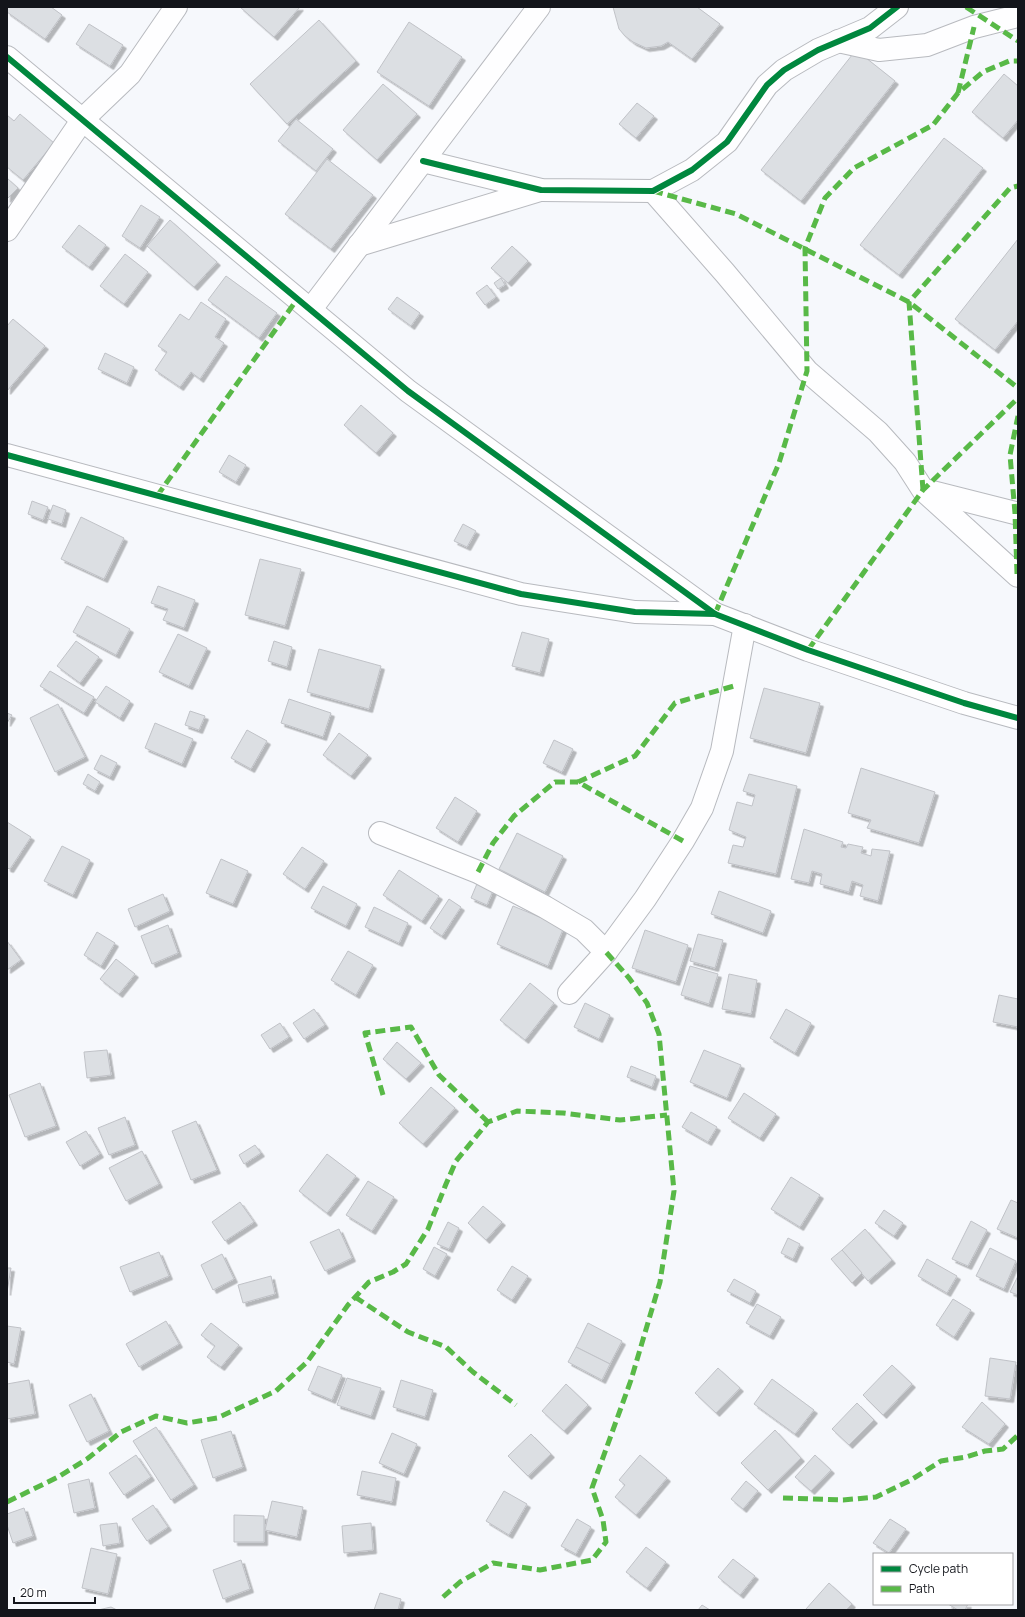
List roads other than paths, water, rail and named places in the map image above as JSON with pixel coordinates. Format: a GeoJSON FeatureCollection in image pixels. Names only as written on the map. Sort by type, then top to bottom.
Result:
{"type":"FeatureCollection","features":[{"type":"Feature","properties":{"kind":"street"},"geometry":{"type":"LineString","coordinates":[[7,230],[83,120],[130,74],[176,7]]}},
{"type":"Feature","properties":{"kind":"street"},"geometry":{"type":"LineString","coordinates":[[311,309],[539,7]]}},
{"type":"Feature","properties":{"kind":"street"},"geometry":{"type":"LineString","coordinates":[[423,161],[541,190],[653,191],[692,170],[727,142],[767,85],[784,70],[818,50],[870,28],[897,7]]}},
{"type":"Feature","properties":{"kind":"street"},"geometry":{"type":"LineString","coordinates":[[838,41],[879,50],[927,45],[974,27],[1018,16]]}},
{"type":"Feature","properties":{"kind":"street"},"geometry":{"type":"LineString","coordinates":[[7,57],[408,391],[715,614],[808,650],[942,696],[1018,718]]}},
{"type":"Feature","properties":{"kind":"street"},"geometry":{"type":"LineString","coordinates":[[359,244],[541,190]]}},
{"type":"Feature","properties":{"kind":"street"},"geometry":{"type":"LineString","coordinates":[[653,191],[807,370],[878,432],[905,462],[923,490],[1018,576]]}},
{"type":"Feature","properties":{"kind":"street"},"geometry":{"type":"LineString","coordinates":[[7,455],[521,594],[635,612],[715,614]]}},
{"type":"Feature","properties":{"kind":"street"},"geometry":{"type":"LineString","coordinates":[[923,490],[1015,513],[1018,512]]}},
{"type":"Feature","properties":{"kind":"street"},"geometry":{"type":"LineString","coordinates":[[569,993],[606,952],[650,893],[702,808],[722,751],[745,625]]}},
{"type":"Feature","properties":{"kind":"street"},"geometry":{"type":"LineString","coordinates":[[380,833],[478,872],[545,907],[584,930],[606,952]]}}]}
